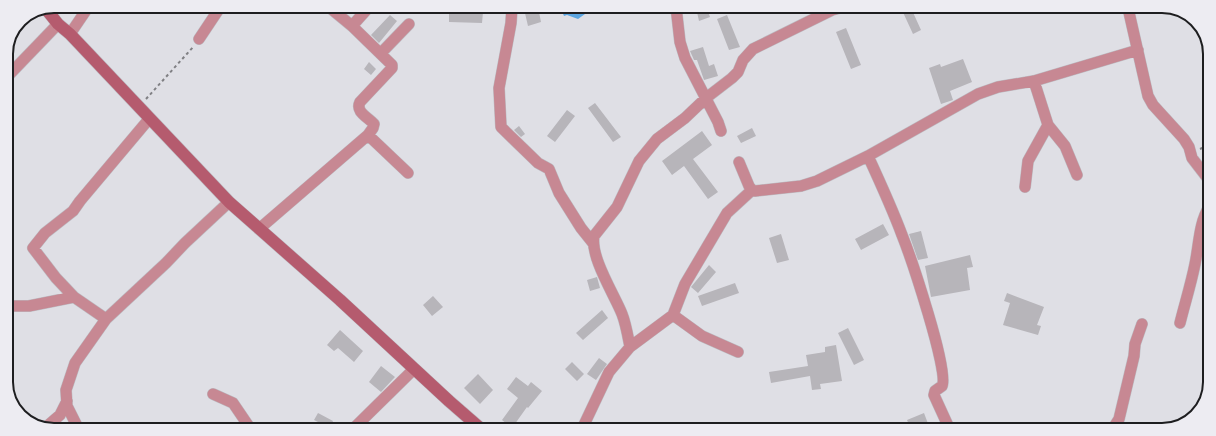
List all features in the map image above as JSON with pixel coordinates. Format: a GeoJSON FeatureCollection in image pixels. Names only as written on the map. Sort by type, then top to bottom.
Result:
{"type":"FeatureCollection","features":[{"type":"Feature","properties":{"kind":"street"},"geometry":{"type":"LineString","coordinates":[[70,34],[84,13]]}},
{"type":"Feature","properties":{"kind":"street"},"geometry":{"type":"LineString","coordinates":[[199,39],[216,13]]}},
{"type":"Feature","properties":{"kind":"street"},"geometry":{"type":"LineString","coordinates":[[259,229],[368,135],[373,128],[374,124],[359,111],[358,106],[392,68],[392,65],[381,53],[336,13]]}},
{"type":"Feature","properties":{"kind":"street"},"geometry":{"type":"LineString","coordinates":[[352,26],[364,13]]}},
{"type":"Feature","properties":{"kind":"street"},"geometry":{"type":"LineString","coordinates":[[512,13],[499,88],[501,127],[538,163],[549,170],[559,193],[581,228],[593,242]]}},
{"type":"Feature","properties":{"kind":"street"},"geometry":{"type":"LineString","coordinates":[[677,13],[680,42],[685,58],[718,122],[721,131]]}},
{"type":"Feature","properties":{"kind":"street"},"geometry":{"type":"LineString","coordinates":[[630,347],[623,316],[594,250],[594,236],[617,207],[640,162],[657,139],[685,118],[706,98],[732,78],[738,72],[743,60],[753,49],[826,13]]}},
{"type":"Feature","properties":{"kind":"street"},"geometry":{"type":"LineString","coordinates":[[1129,13],[1150,101],[1184,139],[1189,147],[1192,158],[1203,172]]}},
{"type":"Feature","properties":{"kind":"street"},"geometry":{"type":"LineString","coordinates":[[50,14],[229,202],[340,300],[474,423]]}},
{"type":"Feature","properties":{"kind":"street"},"geometry":{"type":"LineString","coordinates":[[13,71],[58,24]]}},
{"type":"Feature","properties":{"kind":"street"},"geometry":{"type":"LineString","coordinates":[[381,53],[409,24]]}},
{"type":"Feature","properties":{"kind":"street"},"geometry":{"type":"LineString","coordinates":[[752,190],[783,189],[809,184],[868,156],[978,94],[998,87],[1034,81],[1138,50]]}},
{"type":"Feature","properties":{"kind":"street"},"geometry":{"type":"LineString","coordinates":[[1034,81],[1048,125],[1065,146],[1077,175]]}},
{"type":"Feature","properties":{"kind":"street"},"geometry":{"type":"LineString","coordinates":[[106,318],[74,297],[56,278],[33,248],[45,233],[73,211],[149,119]]}},
{"type":"Feature","properties":{"kind":"street"},"geometry":{"type":"LineString","coordinates":[[1025,187],[1028,161],[1048,125]]}},
{"type":"Feature","properties":{"kind":"street"},"geometry":{"type":"LineString","coordinates":[[368,135],[408,174]]}},
{"type":"Feature","properties":{"kind":"street"},"geometry":{"type":"LineString","coordinates":[[868,156],[902,234],[928,312],[944,380],[942,386],[935,391],[934,395],[947,423]]}},
{"type":"Feature","properties":{"kind":"street"},"geometry":{"type":"LineString","coordinates":[[738,162],[752,190]]}},
{"type":"Feature","properties":{"kind":"street"},"geometry":{"type":"LineString","coordinates":[[585,423],[609,372],[630,347],[673,315],[685,284],[727,213],[752,190]]}},
{"type":"Feature","properties":{"kind":"street"},"geometry":{"type":"LineString","coordinates":[[76,423],[67,406],[66,390],[75,363],[106,318],[166,264],[185,243],[229,202]]}},
{"type":"Feature","properties":{"kind":"street"},"geometry":{"type":"LineString","coordinates":[[1180,323],[1195,263],[1203,222]]}},
{"type":"Feature","properties":{"kind":"street"},"geometry":{"type":"LineString","coordinates":[[13,306],[29,306],[74,297]]}},
{"type":"Feature","properties":{"kind":"street"},"geometry":{"type":"LineString","coordinates":[[673,315],[702,336],[738,352]]}},
{"type":"Feature","properties":{"kind":"street"},"geometry":{"type":"LineString","coordinates":[[1116,423],[1134,356],[1135,344],[1142,324]]}},
{"type":"Feature","properties":{"kind":"street"},"geometry":{"type":"LineString","coordinates":[[359,423],[414,368]]}},
{"type":"Feature","properties":{"kind":"street"},"geometry":{"type":"LineString","coordinates":[[213,394],[233,403],[247,423]]}},
{"type":"Feature","properties":{"kind":"street"},"geometry":{"type":"LineString","coordinates":[[51,423],[60,415],[67,401]]}},
{"type":"Feature","properties":{"kind":"path"},"geometry":{"type":"LineString","coordinates":[[138,107],[199,39]]}},
{"type":"Feature","properties":{"kind":"water"},"geometry":{"type":"Polygon","coordinates":[[[563,13],[585,13],[578,19],[567,15],[564,16],[563,13]]]}},
{"type":"Feature","properties":{"kind":"building"},"geometry":{"type":"Polygon","coordinates":[[[449,13],[483,13],[482,23],[449,22],[449,13]]]}},
{"type":"Feature","properties":{"kind":"building"},"geometry":{"type":"Polygon","coordinates":[[[525,13],[539,13],[541,22],[528,26],[525,13]]]}},
{"type":"Feature","properties":{"kind":"building"},"geometry":{"type":"Polygon","coordinates":[[[697,13],[708,13],[710,17],[699,21],[697,13]]]}},
{"type":"Feature","properties":{"kind":"building"},"geometry":{"type":"Polygon","coordinates":[[[903,13],[913,13],[921,30],[913,34],[903,13]]]}},
{"type":"Feature","properties":{"kind":"building"},"geometry":{"type":"Polygon","coordinates":[[[390,15],[397,21],[379,43],[371,35],[390,15]]]}},
{"type":"Feature","properties":{"kind":"building"},"geometry":{"type":"Polygon","coordinates":[[[727,15],[740,47],[729,50],[717,19],[727,15]]]}},
{"type":"Feature","properties":{"kind":"building"},"geometry":{"type":"Polygon","coordinates":[[[846,28],[861,65],[851,69],[836,32],[846,28]]]}},
{"type":"Feature","properties":{"kind":"building"},"geometry":{"type":"Polygon","coordinates":[[[703,47],[709,66],[714,64],[718,76],[704,80],[697,60],[694,60],[690,51],[703,47]]]}},
{"type":"Feature","properties":{"kind":"building"},"geometry":{"type":"Polygon","coordinates":[[[963,59],[972,82],[950,91],[953,100],[941,104],[929,68],[940,64],[941,67],[963,59]]]}},
{"type":"Feature","properties":{"kind":"building"},"geometry":{"type":"Polygon","coordinates":[[[369,62],[376,69],[371,75],[364,69],[369,62]]]}},
{"type":"Feature","properties":{"kind":"building"},"geometry":{"type":"Polygon","coordinates":[[[595,103],[621,137],[613,142],[588,108],[595,103]]]}},
{"type":"Feature","properties":{"kind":"building"},"geometry":{"type":"Polygon","coordinates":[[[567,110],[575,116],[555,142],[547,136],[567,110]]]}},
{"type":"Feature","properties":{"kind":"building"},"geometry":{"type":"Polygon","coordinates":[[[519,126],[525,134],[521,137],[514,130],[519,126]]]}},
{"type":"Feature","properties":{"kind":"building"},"geometry":{"type":"Polygon","coordinates":[[[752,128],[756,136],[741,143],[737,136],[752,128]]]}},
{"type":"Feature","properties":{"kind":"building"},"geometry":{"type":"Polygon","coordinates":[[[702,131],[712,145],[693,159],[718,192],[708,199],[684,166],[672,175],[662,161],[702,131]]]}},
{"type":"Feature","properties":{"kind":"building"},"geometry":{"type":"Polygon","coordinates":[[[883,224],[889,235],[861,250],[855,239],[883,224]]]}},
{"type":"Feature","properties":{"kind":"building"},"geometry":{"type":"Polygon","coordinates":[[[921,231],[928,258],[918,260],[909,234],[921,231]]]}},
{"type":"Feature","properties":{"kind":"building"},"geometry":{"type":"Polygon","coordinates":[[[781,234],[789,260],[777,263],[769,238],[781,234]]]}},
{"type":"Feature","properties":{"kind":"building"},"geometry":{"type":"Polygon","coordinates":[[[970,255],[973,267],[967,268],[970,290],[931,297],[925,266],[970,255]]]}},
{"type":"Feature","properties":{"kind":"building"},"geometry":{"type":"Polygon","coordinates":[[[709,265],[716,272],[698,293],[691,287],[709,265]]]}},
{"type":"Feature","properties":{"kind":"building"},"geometry":{"type":"Polygon","coordinates":[[[597,277],[600,288],[590,291],[587,280],[597,277]]]}},
{"type":"Feature","properties":{"kind":"building"},"geometry":{"type":"Polygon","coordinates":[[[735,283],[739,293],[702,306],[698,296],[735,283]]]}},
{"type":"Feature","properties":{"kind":"building"},"geometry":{"type":"Polygon","coordinates":[[[1007,293],[1044,307],[1037,325],[1041,326],[1038,335],[1003,325],[1010,303],[1004,301],[1007,293]]]}},
{"type":"Feature","properties":{"kind":"building"},"geometry":{"type":"Polygon","coordinates":[[[433,296],[443,307],[432,316],[423,305],[433,296]]]}},
{"type":"Feature","properties":{"kind":"building"},"geometry":{"type":"Polygon","coordinates":[[[602,310],[608,318],[583,340],[576,333],[602,310]]]}},
{"type":"Feature","properties":{"kind":"building"},"geometry":{"type":"Polygon","coordinates":[[[848,328],[864,360],[854,365],[838,333],[848,328]]]}},
{"type":"Feature","properties":{"kind":"building"},"geometry":{"type":"Polygon","coordinates":[[[340,330],[363,351],[354,362],[338,348],[334,351],[327,345],[340,330]]]}},
{"type":"Feature","properties":{"kind":"building"},"geometry":{"type":"Polygon","coordinates":[[[836,345],[842,381],[820,384],[821,389],[812,390],[810,376],[771,383],[769,372],[808,366],[806,355],[825,352],[825,347],[836,345]]]}},
{"type":"Feature","properties":{"kind":"building"},"geometry":{"type":"Polygon","coordinates":[[[599,358],[607,364],[596,380],[587,374],[599,358]]]}},
{"type":"Feature","properties":{"kind":"building"},"geometry":{"type":"Polygon","coordinates":[[[572,362],[584,374],[577,381],[565,369],[572,362]]]}},
{"type":"Feature","properties":{"kind":"building"},"geometry":{"type":"Polygon","coordinates":[[[381,366],[395,377],[381,392],[369,382],[381,366]]]}},
{"type":"Feature","properties":{"kind":"building"},"geometry":{"type":"Polygon","coordinates":[[[478,374],[493,390],[480,404],[464,388],[478,374]]]}},
{"type":"Feature","properties":{"kind":"building"},"geometry":{"type":"Polygon","coordinates":[[[516,377],[528,386],[531,382],[542,391],[528,408],[527,407],[516,423],[506,423],[502,420],[518,398],[507,389],[516,377]]]}},
{"type":"Feature","properties":{"kind":"building"},"geometry":{"type":"Polygon","coordinates":[[[318,413],[333,421],[332,423],[320,423],[314,420],[318,413]]]}},
{"type":"Feature","properties":{"kind":"building"},"geometry":{"type":"Polygon","coordinates":[[[924,413],[928,423],[908,423],[907,420],[924,413]]]}}]}
